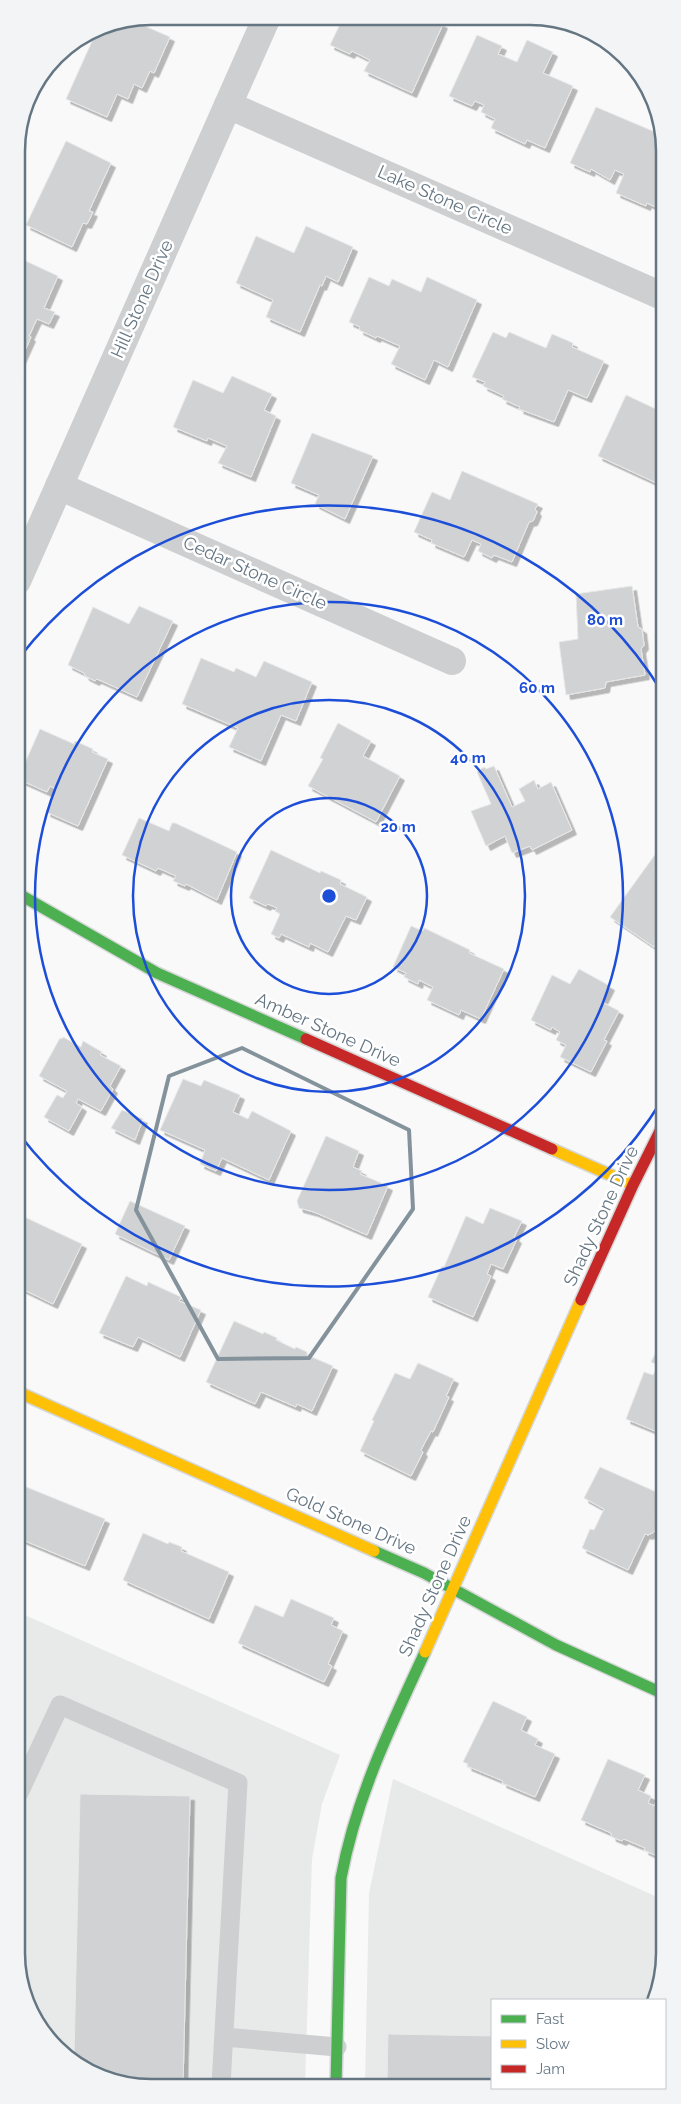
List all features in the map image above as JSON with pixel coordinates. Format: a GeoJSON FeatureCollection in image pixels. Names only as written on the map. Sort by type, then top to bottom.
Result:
{"type":"FeatureCollection","features":[{"type":"Feature","properties":{"kind":"street","name":"Hill Stone Drive"},"geometry":{"type":"LineString","coordinates":[[25,563],[263,25]]}},
{"type":"Feature","properties":{"kind":"street","name":"Lake Stone Circle"},"geometry":{"type":"LineString","coordinates":[[228,105],[656,293]]}},
{"type":"Feature","properties":{"kind":"street","name":"Cedar Stone Circle"},"geometry":{"type":"LineString","coordinates":[[59,486],[452,661]]}},
{"type":"Feature","properties":{"kind":"street","name":"Amber Stone Drive"},"geometry":{"type":"LineString","coordinates":[[25,897],[131,960],[157,973],[633,1185]]}},
{"type":"Feature","properties":{"kind":"street","name":"Shady Stone Drive"},"geometry":{"type":"LineString","coordinates":[[336,2079],[339,1904],[345,1852],[361,1798],[452,1589],[633,1185],[656,1140]]}},
{"type":"Feature","properties":{"kind":"street","name":"Gold Stone Drive"},"geometry":{"type":"LineString","coordinates":[[25,1395],[424,1573],[556,1645],[656,1690]]}},
{"type":"Feature","properties":{"kind":"lane"},"geometry":{"type":"LineString","coordinates":[[25,1780],[60,1705],[238,1783],[221,2079]]}},
{"type":"Feature","properties":{"kind":"lane"},"geometry":{"type":"LineString","coordinates":[[224,2037],[337,2047]]}},
{"type":"Feature","properties":{"kind":"highlighted area"},"geometry":{"type":"Polygon","coordinates":[[[242,1048],[409,1130],[413,1209],[309,1358],[218,1359],[136,1210],[169,1076],[242,1048]]]}},
{"type":"Feature","properties":{"kind":"shaded area"},"geometry":{"type":"Polygon","coordinates":[[[25,1615],[340,1755],[322,1804],[312,1859],[305,2079],[135,2078],[95,2066],[74,2053],[51,2030],[38,2009],[26,1969],[25,1615]]]}},
{"type":"Feature","properties":{"kind":"shaded area"},"geometry":{"type":"Polygon","coordinates":[[[393,1779],[656,1896],[656,1961],[652,1985],[647,1999],[491,1999],[491,2079],[365,2079],[369,1893],[393,1779]]]}},
{"type":"Feature","properties":{"kind":"building"},"geometry":{"type":"Polygon","coordinates":[[[143,25],[170,37],[154,73],[150,71],[142,88],[134,84],[128,99],[117,94],[107,117],[66,99],[93,40],[119,29],[143,25]]]}},
{"type":"Feature","properties":{"kind":"building"},"geometry":{"type":"Polygon","coordinates":[[[340,25],[443,25],[412,93],[364,71],[370,60],[352,51],[350,54],[330,45],[340,25]]]}},
{"type":"Feature","properties":{"kind":"building"},"geometry":{"type":"Polygon","coordinates":[[[477,35],[502,46],[498,54],[517,62],[527,40],[553,52],[543,73],[573,86],[545,148],[527,140],[525,144],[491,128],[495,119],[481,112],[484,105],[475,101],[472,106],[449,96],[477,35]]]}},
{"type":"Feature","properties":{"kind":"building"},"geometry":{"type":"Polygon","coordinates":[[[596,107],[655,132],[656,207],[647,203],[646,206],[616,193],[624,174],[615,170],[610,180],[591,169],[590,172],[570,163],[596,107]]]}},
{"type":"Feature","properties":{"kind":"building"},"geometry":{"type":"Polygon","coordinates":[[[66,141],[111,163],[89,211],[93,212],[87,224],[83,223],[72,247],[26,225],[66,141]]]}},
{"type":"Feature","properties":{"kind":"building"},"geometry":{"type":"Polygon","coordinates":[[[306,226],[353,247],[338,282],[326,276],[322,286],[320,285],[300,332],[266,317],[273,300],[236,283],[256,236],[294,253],[306,226]]]}},
{"type":"Feature","properties":{"kind":"building"},"geometry":{"type":"Polygon","coordinates":[[[25,261],[58,276],[44,308],[55,312],[49,324],[37,319],[29,336],[31,337],[25,350],[25,261]]]}},
{"type":"Feature","properties":{"kind":"building"},"geometry":{"type":"Polygon","coordinates":[[[369,277],[389,286],[392,279],[421,292],[427,277],[477,300],[448,367],[434,360],[425,380],[391,364],[400,346],[359,330],[360,327],[349,322],[369,277]]]}},
{"type":"Feature","properties":{"kind":"building"},"geometry":{"type":"Polygon","coordinates":[[[493,332],[506,338],[509,332],[546,348],[552,334],[573,343],[572,347],[604,361],[587,398],[568,390],[554,422],[519,409],[520,407],[502,399],[504,396],[483,386],[485,382],[472,377],[493,332]]]}},
{"type":"Feature","properties":{"kind":"building"},"geometry":{"type":"Polygon","coordinates":[[[232,376],[272,394],[264,410],[276,416],[251,477],[218,463],[227,446],[208,438],[207,441],[173,427],[193,380],[223,393],[232,376]]]}},
{"type":"Feature","properties":{"kind":"building"},"geometry":{"type":"Polygon","coordinates":[[[626,395],[656,409],[656,483],[598,456],[626,395]]]}},
{"type":"Feature","properties":{"kind":"building"},"geometry":{"type":"Polygon","coordinates":[[[312,433],[373,456],[345,519],[315,504],[319,495],[291,483],[312,433]]]}},
{"type":"Feature","properties":{"kind":"building"},"geometry":{"type":"Polygon","coordinates":[[[462,471],[538,504],[533,521],[529,522],[512,562],[494,555],[492,558],[478,551],[481,544],[472,540],[464,557],[431,543],[432,540],[414,532],[432,492],[450,500],[462,471]]]}},
{"type":"Feature","properties":{"kind":"building"},"geometry":{"type":"Polygon","coordinates":[[[632,586],[638,627],[642,629],[644,645],[641,649],[645,675],[606,682],[605,688],[566,695],[559,642],[578,639],[576,594],[632,586]]]}},
{"type":"Feature","properties":{"kind":"building"},"geometry":{"type":"Polygon","coordinates":[[[139,606],[173,621],[137,697],[97,679],[95,681],[68,665],[93,607],[129,624],[139,606]]]}},
{"type":"Feature","properties":{"kind":"building"},"geometry":{"type":"Polygon","coordinates":[[[201,658],[234,672],[236,668],[256,677],[264,661],[312,682],[296,721],[281,715],[261,761],[229,747],[238,728],[182,704],[201,658]]]}},
{"type":"Feature","properties":{"kind":"building"},"geometry":{"type":"Polygon","coordinates":[[[338,723],[371,741],[363,756],[400,776],[376,822],[308,786],[323,759],[320,758],[338,723]]]}},
{"type":"Feature","properties":{"kind":"building"},"geometry":{"type":"Polygon","coordinates":[[[40,729],[74,744],[75,741],[93,749],[92,752],[108,759],[78,826],[46,812],[56,789],[50,786],[47,792],[25,782],[25,763],[40,729]]]}},
{"type":"Feature","properties":{"kind":"building"},"geometry":{"type":"Polygon","coordinates":[[[494,766],[512,807],[525,801],[519,789],[534,780],[538,789],[551,782],[572,830],[532,850],[530,846],[512,853],[505,836],[486,846],[471,811],[491,804],[477,772],[484,767],[486,769],[494,766]]]}},
{"type":"Feature","properties":{"kind":"building"},"geometry":{"type":"Polygon","coordinates":[[[139,818],[169,831],[172,823],[175,823],[237,852],[217,900],[186,884],[185,886],[173,881],[176,876],[158,868],[156,871],[122,855],[139,818]]]}},
{"type":"Feature","properties":{"kind":"building"},"geometry":{"type":"Polygon","coordinates":[[[271,850],[320,873],[321,871],[341,880],[340,884],[367,897],[356,920],[346,916],[328,952],[310,943],[309,947],[281,934],[279,938],[271,934],[280,914],[275,911],[277,908],[268,904],[266,906],[249,898],[271,850]]]}},
{"type":"Feature","properties":{"kind":"building"},"geometry":{"type":"Polygon","coordinates":[[[656,853],[656,944],[654,947],[610,917],[656,853]]]}},
{"type":"Feature","properties":{"kind":"building"},"geometry":{"type":"Polygon","coordinates":[[[411,926],[423,931],[424,928],[470,950],[469,953],[504,969],[481,1019],[461,1010],[459,1015],[427,1000],[433,987],[419,980],[418,984],[404,977],[406,973],[393,967],[411,926]]]}},
{"type":"Feature","properties":{"kind":"building"},"geometry":{"type":"Polygon","coordinates":[[[579,969],[610,986],[602,1002],[619,1011],[604,1040],[607,1041],[591,1072],[560,1057],[566,1045],[556,1040],[560,1032],[552,1027],[551,1030],[531,1020],[552,975],[570,984],[579,969]]]}},
{"type":"Feature","properties":{"kind":"building"},"geometry":{"type":"Polygon","coordinates":[[[63,1037],[81,1047],[83,1041],[102,1052],[100,1055],[121,1066],[110,1086],[113,1089],[101,1111],[78,1099],[76,1103],[82,1107],[69,1131],[44,1117],[57,1095],[63,1098],[67,1091],[39,1076],[60,1038],[62,1039],[63,1037]]]}},
{"type":"Feature","properties":{"kind":"building"},"geometry":{"type":"Polygon","coordinates":[[[183,1079],[201,1086],[204,1080],[240,1095],[233,1112],[248,1119],[252,1111],[291,1131],[269,1180],[222,1158],[216,1171],[200,1164],[205,1150],[160,1130],[183,1079]]]}},
{"type":"Feature","properties":{"kind":"building"},"geometry":{"type":"Polygon","coordinates":[[[122,1110],[143,1119],[135,1140],[111,1128],[122,1110]]]}},
{"type":"Feature","properties":{"kind":"building"},"geometry":{"type":"Polygon","coordinates":[[[326,1136],[359,1151],[353,1167],[362,1171],[360,1174],[388,1186],[367,1235],[314,1212],[299,1208],[297,1201],[326,1136]]]}},
{"type":"Feature","properties":{"kind":"building"},"geometry":{"type":"Polygon","coordinates":[[[130,1201],[185,1226],[169,1260],[115,1234],[130,1201]]]}},
{"type":"Feature","properties":{"kind":"building"},"geometry":{"type":"Polygon","coordinates":[[[490,1208],[522,1221],[514,1237],[517,1239],[503,1269],[491,1264],[487,1274],[491,1276],[473,1317],[428,1297],[442,1266],[444,1267],[466,1216],[483,1224],[490,1208]]]}},
{"type":"Feature","properties":{"kind":"building"},"geometry":{"type":"Polygon","coordinates":[[[25,1217],[82,1244],[53,1304],[25,1290],[25,1217]]]}},
{"type":"Feature","properties":{"kind":"building"},"geometry":{"type":"Polygon","coordinates":[[[126,1276],[147,1286],[148,1282],[181,1297],[179,1301],[201,1310],[180,1357],[138,1337],[133,1347],[99,1333],[126,1276]]]}},
{"type":"Feature","properties":{"kind":"building"},"geometry":{"type":"Polygon","coordinates":[[[234,1321],[263,1334],[264,1332],[277,1338],[276,1340],[295,1349],[296,1347],[307,1352],[307,1355],[333,1366],[312,1411],[297,1404],[296,1407],[261,1392],[255,1404],[206,1382],[234,1321]]]}},
{"type":"Feature","properties":{"kind":"building"},"geometry":{"type":"Polygon","coordinates":[[[656,1352],[656,1364],[651,1362],[656,1352]]]}},
{"type":"Feature","properties":{"kind":"building"},"geometry":{"type":"Polygon","coordinates":[[[418,1363],[454,1379],[446,1396],[449,1397],[433,1432],[431,1431],[421,1450],[423,1452],[411,1476],[360,1451],[374,1421],[372,1420],[395,1373],[410,1379],[418,1363]]]}},
{"type":"Feature","properties":{"kind":"building"},"geometry":{"type":"Polygon","coordinates":[[[656,1369],[656,1431],[626,1419],[644,1372],[653,1375],[656,1369]]]}},
{"type":"Feature","properties":{"kind":"building"},"geometry":{"type":"Polygon","coordinates":[[[600,1467],[656,1492],[656,1528],[654,1532],[648,1535],[645,1534],[628,1570],[582,1548],[590,1529],[594,1530],[604,1509],[584,1498],[600,1467]]]}},
{"type":"Feature","properties":{"kind":"building"},"geometry":{"type":"Polygon","coordinates":[[[25,1486],[105,1519],[85,1566],[25,1541],[25,1486]]]}},
{"type":"Feature","properties":{"kind":"building"},"geometry":{"type":"Polygon","coordinates":[[[143,1533],[168,1544],[169,1542],[182,1547],[181,1551],[229,1572],[209,1619],[123,1580],[143,1533]]]}},
{"type":"Feature","properties":{"kind":"building"},"geometry":{"type":"Polygon","coordinates":[[[291,1599],[334,1618],[331,1625],[343,1631],[328,1664],[332,1666],[324,1682],[238,1643],[255,1605],[283,1617],[291,1599]]]}},
{"type":"Feature","properties":{"kind":"building"},"geometry":{"type":"Polygon","coordinates":[[[493,1701],[527,1717],[521,1730],[538,1739],[535,1745],[555,1754],[535,1797],[467,1766],[468,1764],[463,1762],[493,1701]]]}},
{"type":"Feature","properties":{"kind":"building"},"geometry":{"type":"Polygon","coordinates":[[[608,1759],[645,1775],[638,1790],[651,1796],[648,1803],[656,1806],[656,1856],[644,1850],[645,1848],[624,1839],[622,1841],[612,1837],[611,1833],[581,1820],[608,1759]]]}},
{"type":"Feature","properties":{"kind":"building"},"geometry":{"type":"Polygon","coordinates":[[[80,1794],[190,1796],[183,2079],[127,2077],[95,2066],[74,2053],[80,1794]]]}},
{"type":"Feature","properties":{"kind":"building"},"geometry":{"type":"Polygon","coordinates":[[[388,2034],[491,2036],[491,2079],[387,2079],[388,2034]]]}},
{"type":"Feature","properties":{"kind":"traffic: fast"},"geometry":{"type":"LineString","coordinates":[[25,898],[157,973],[306,1039]]}},
{"type":"Feature","properties":{"kind":"traffic: fast"},"geometry":{"type":"LineString","coordinates":[[374,1551],[424,1573],[556,1645],[656,1690]]}},
{"type":"Feature","properties":{"kind":"traffic: fast"},"geometry":{"type":"LineString","coordinates":[[336,2079],[341,1878],[365,1790],[387,1735],[425,1652]]}},
{"type":"Feature","properties":{"kind":"traffic: slow"},"geometry":{"type":"LineString","coordinates":[[552,1149],[633,1185]]}},
{"type":"Feature","properties":{"kind":"traffic: slow"},"geometry":{"type":"LineString","coordinates":[[425,1652],[581,1300]]}},
{"type":"Feature","properties":{"kind":"traffic: slow"},"geometry":{"type":"LineString","coordinates":[[25,1395],[374,1551]]}},
{"type":"Feature","properties":{"kind":"traffic: jam"},"geometry":{"type":"LineString","coordinates":[[306,1039],[552,1149]]}},
{"type":"Feature","properties":{"kind":"traffic: jam"},"geometry":{"type":"LineString","coordinates":[[581,1300],[656,1139]]}}]}
